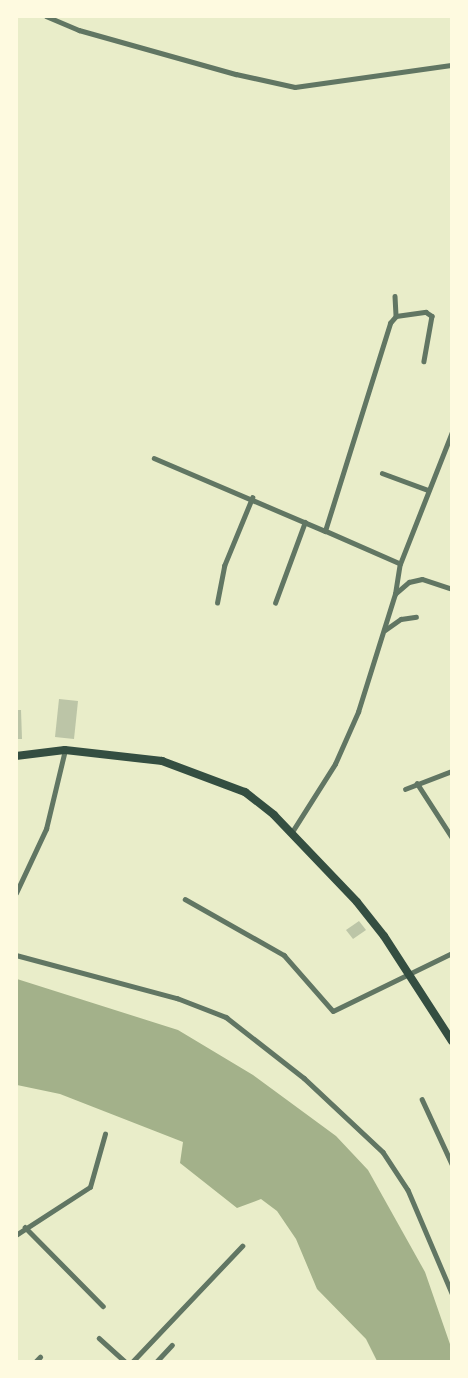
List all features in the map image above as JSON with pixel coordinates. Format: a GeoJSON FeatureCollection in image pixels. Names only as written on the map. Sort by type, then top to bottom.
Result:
{"type":"FeatureCollection","features":[{"type":"Feature","properties":{"kind":"main road"},"geometry":{"type":"LineString","coordinates":[[16,756],[65,750],[186,767],[245,792],[291,832],[357,902],[452,1041]]}},
{"type":"Feature","properties":{"kind":"street"},"geometry":{"type":"LineString","coordinates":[[46,16],[79,30],[236,74],[295,87],[356,81],[452,65]]}},
{"type":"Feature","properties":{"kind":"street"},"geometry":{"type":"LineString","coordinates":[[395,297],[396,316]]}},
{"type":"Feature","properties":{"kind":"street"},"geometry":{"type":"LineString","coordinates":[[325,531],[390,322],[396,316],[426,312],[432,316],[424,361]]}},
{"type":"Feature","properties":{"kind":"street"},"geometry":{"type":"LineString","coordinates":[[291,832],[335,764],[358,712],[385,630],[400,564],[452,432]]}},
{"type":"Feature","properties":{"kind":"street"},"geometry":{"type":"LineString","coordinates":[[154,458],[203,481],[252,498],[400,564]]}},
{"type":"Feature","properties":{"kind":"street"},"geometry":{"type":"LineString","coordinates":[[382,473],[428,490]]}},
{"type":"Feature","properties":{"kind":"street"},"geometry":{"type":"LineString","coordinates":[[217,603],[224,566],[252,498]]}},
{"type":"Feature","properties":{"kind":"street"},"geometry":{"type":"LineString","coordinates":[[275,603],[306,522]]}},
{"type":"Feature","properties":{"kind":"street"},"geometry":{"type":"LineString","coordinates":[[395,594],[409,582],[422,579],[452,588]]}},
{"type":"Feature","properties":{"kind":"street"},"geometry":{"type":"LineString","coordinates":[[385,630],[401,619],[416,617]]}},
{"type":"Feature","properties":{"kind":"street"},"geometry":{"type":"LineString","coordinates":[[16,893],[46,829],[65,750]]}},
{"type":"Feature","properties":{"kind":"street"},"geometry":{"type":"LineString","coordinates":[[405,789],[452,771]]}},
{"type":"Feature","properties":{"kind":"street"},"geometry":{"type":"LineString","coordinates":[[417,783],[452,837]]}},
{"type":"Feature","properties":{"kind":"street"},"geometry":{"type":"LineString","coordinates":[[185,900],[284,955],[333,1011],[410,977],[452,953]]}},
{"type":"Feature","properties":{"kind":"street"},"geometry":{"type":"LineString","coordinates":[[16,956],[177,999],[226,1017],[303,1078],[383,1152],[408,1190],[452,1293]]}},
{"type":"Feature","properties":{"kind":"street"},"geometry":{"type":"LineString","coordinates":[[422,1099],[452,1164]]}},
{"type":"Feature","properties":{"kind":"street"},"geometry":{"type":"LineString","coordinates":[[16,1235],[25,1227],[90,1187],[105,1134]]}},
{"type":"Feature","properties":{"kind":"street"},"geometry":{"type":"LineString","coordinates":[[25,1227],[103,1306]]}},
{"type":"Feature","properties":{"kind":"street"},"geometry":{"type":"LineString","coordinates":[[132,1362],[242,1246]]}},
{"type":"Feature","properties":{"kind":"street"},"geometry":{"type":"LineString","coordinates":[[99,1338],[126,1362]]}},
{"type":"Feature","properties":{"kind":"street"},"geometry":{"type":"LineString","coordinates":[[156,1362],[172,1345]]}},
{"type":"Feature","properties":{"kind":"street"},"geometry":{"type":"LineString","coordinates":[[35,1362],[40,1357]]}},
{"type":"Feature","properties":{"kind":"shaded area"},"geometry":{"type":"Polygon","coordinates":[[[17,979],[178,1030],[253,1075],[336,1136],[368,1170],[425,1272],[451,1347],[451,1361],[377,1361],[366,1339],[317,1289],[296,1239],[277,1211],[261,1199],[237,1208],[180,1163],[183,1142],[60,1094],[17,1085],[17,979]]]}},
{"type":"Feature","properties":{"kind":"building"},"geometry":{"type":"Polygon","coordinates":[[[59,699],[78,701],[74,739],[55,737],[59,699]]]}},
{"type":"Feature","properties":{"kind":"building"},"geometry":{"type":"Polygon","coordinates":[[[16,710],[21,710],[22,739],[16,739],[16,710]]]}},
{"type":"Feature","properties":{"kind":"building"},"geometry":{"type":"Polygon","coordinates":[[[359,921],[366,930],[353,939],[346,930],[359,921]]]}}]}
